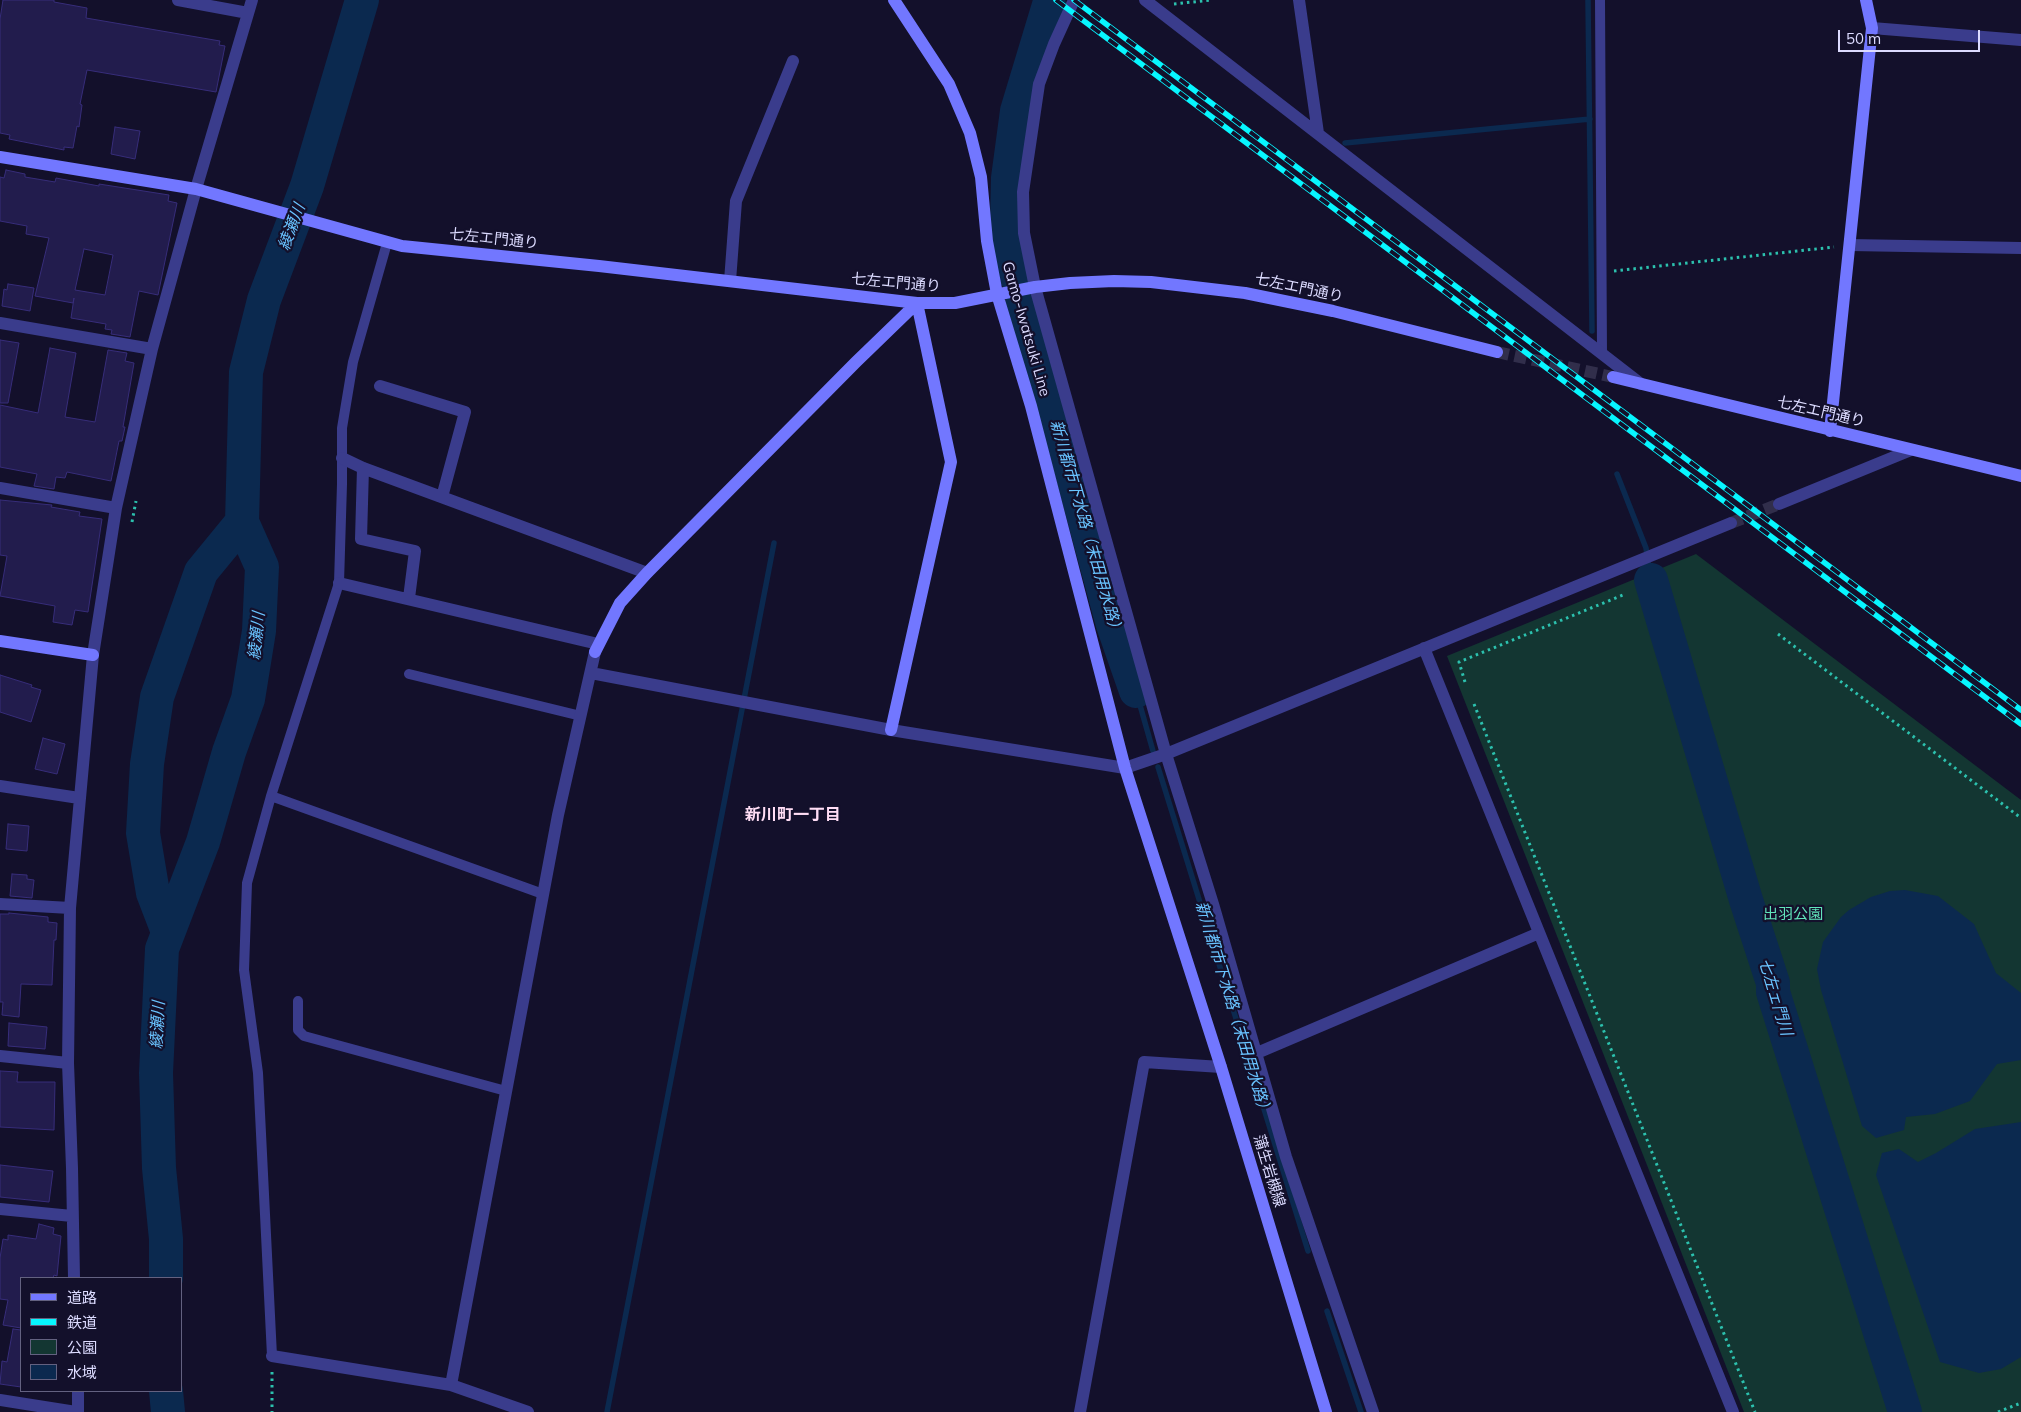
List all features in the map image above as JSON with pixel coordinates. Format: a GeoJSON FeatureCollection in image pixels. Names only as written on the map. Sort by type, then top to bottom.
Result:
{"type":"FeatureCollection","features":[{"type":"Feature","properties":{"kind":"street"},"geometry":{"type":"LineString","coordinates":[[74,1277],[68,1063],[70,908],[93,655],[116,508],[152,348],[196,189],[250,6],[178,0]]}},
{"type":"Feature","properties":{"kind":"street","name":"Gamo-Iwatsuki Line"},"geometry":{"type":"LineString","coordinates":[[894,0],[949,84],[970,132],[981,177],[987,241],[997,294],[1031,406],[1125,768]]}},
{"type":"Feature","properties":{"kind":"street"},"geometry":{"type":"LineString","coordinates":[[1074,0],[1054,44],[1039,84],[1023,192],[1024,232],[1035,287],[1166,754],[1213,904],[1286,1157],[1373,1412]]}},
{"type":"Feature","properties":{"kind":"street"},"geometry":{"type":"LineString","coordinates":[[1299,0],[1318,134]]}},
{"type":"Feature","properties":{"kind":"street"},"geometry":{"type":"LineString","coordinates":[[1830,431],[1872,28],[1866,0]]}},
{"type":"Feature","properties":{"kind":"street"},"geometry":{"type":"LineString","coordinates":[[1150,3],[1602,352],[1642,385]]}},
{"type":"Feature","properties":{"kind":"street"},"geometry":{"type":"LineString","coordinates":[[1872,28],[2021,40]]}},
{"type":"Feature","properties":{"kind":"street"},"geometry":{"type":"LineString","coordinates":[[730,281],[736,200],[793,61]]}},
{"type":"Feature","properties":{"kind":"street","name":"七左エ門通り"},"geometry":{"type":"LineString","coordinates":[[0,158],[196,189],[382,242],[918,303],[956,303],[1035,287],[1114,281],[1160,283],[1245,293],[1333,312],[1497,352]]}},
{"type":"Feature","properties":{"kind":"street"},"geometry":{"type":"LineString","coordinates":[[1850,245],[2021,248]]}},
{"type":"Feature","properties":{"kind":"street"},"geometry":{"type":"LineString","coordinates":[[450,1384],[558,815],[597,648],[620,603],[856,362],[918,303]]}},
{"type":"Feature","properties":{"kind":"street"},"geometry":{"type":"LineString","coordinates":[[891,730],[951,462],[918,303]]}},
{"type":"Feature","properties":{"kind":"street"},"geometry":{"type":"LineString","coordinates":[[0,323],[152,348]]}},
{"type":"Feature","properties":{"kind":"street","name":"七左エ門通り"},"geometry":{"type":"LineString","coordinates":[[1613,377],[2021,476]]}},
{"type":"Feature","properties":{"kind":"street"},"geometry":{"type":"LineString","coordinates":[[380,386],[465,412],[442,497]]}},
{"type":"Feature","properties":{"kind":"street"},"geometry":{"type":"LineString","coordinates":[[1779,504],[1911,450]]}},
{"type":"Feature","properties":{"kind":"street"},"geometry":{"type":"LineString","coordinates":[[342,458],[363,468],[647,574]]}},
{"type":"Feature","properties":{"kind":"street"},"geometry":{"type":"LineString","coordinates":[[363,468],[361,538],[415,551],[409,598]]}},
{"type":"Feature","properties":{"kind":"street"},"geometry":{"type":"LineString","coordinates":[[0,488],[116,508]]}},
{"type":"Feature","properties":{"kind":"street"},"geometry":{"type":"LineString","coordinates":[[590,673],[891,730],[1125,768],[1166,754],[1731,523]]}},
{"type":"Feature","properties":{"kind":"street"},"geometry":{"type":"LineString","coordinates":[[339,583],[409,598],[597,648]]}},
{"type":"Feature","properties":{"kind":"street"},"geometry":{"type":"LineString","coordinates":[[0,641],[93,655]]}},
{"type":"Feature","properties":{"kind":"street"},"geometry":{"type":"LineString","coordinates":[[1424,648],[1733,1412]]}},
{"type":"Feature","properties":{"kind":"street","name":"蒲生岩槻線"},"geometry":{"type":"LineString","coordinates":[[1125,768],[1221,1067],[1326,1412]]}},
{"type":"Feature","properties":{"kind":"street"},"geometry":{"type":"LineString","coordinates":[[0,786],[79,798]]}},
{"type":"Feature","properties":{"kind":"street"},"geometry":{"type":"LineString","coordinates":[[0,904],[70,908]]}},
{"type":"Feature","properties":{"kind":"street"},"geometry":{"type":"LineString","coordinates":[[1257,1053],[1539,932]]}},
{"type":"Feature","properties":{"kind":"street"},"geometry":{"type":"LineString","coordinates":[[0,1056],[68,1063]]}},
{"type":"Feature","properties":{"kind":"street"},"geometry":{"type":"LineString","coordinates":[[1080,1412],[1144,1062],[1221,1067]]}},
{"type":"Feature","properties":{"kind":"street"},"geometry":{"type":"LineString","coordinates":[[0,1209],[72,1216]]}},
{"type":"Feature","properties":{"kind":"street"},"geometry":{"type":"LineString","coordinates":[[272,1356],[450,1384],[528,1412]]}},
{"type":"Feature","properties":{"kind":"street"},"geometry":{"type":"LineString","coordinates":[[0,1400],[77,1412],[78,1392]]}},
{"type":"Feature","properties":{"kind":"lane"},"geometry":{"type":"LineString","coordinates":[[1600,0],[1602,352]]}},
{"type":"Feature","properties":{"kind":"lane"},"geometry":{"type":"LineString","coordinates":[[272,1356],[258,1073],[244,970],[247,883],[271,796],[339,583],[342,428],[353,362],[382,242]]}},
{"type":"Feature","properties":{"kind":"lane"},"geometry":{"type":"LineString","coordinates":[[409,674],[580,716]]}},
{"type":"Feature","properties":{"kind":"lane"},"geometry":{"type":"LineString","coordinates":[[271,796],[543,894]]}},
{"type":"Feature","properties":{"kind":"lane"},"geometry":{"type":"LineString","coordinates":[[298,1001],[298,1030],[304,1036],[506,1092]]}},
{"type":"Feature","properties":{"kind":"path"},"geometry":{"type":"LineString","coordinates":[[1150,3],[1211,0]]}},
{"type":"Feature","properties":{"kind":"path"},"geometry":{"type":"LineString","coordinates":[[1601,272],[1850,245]]}},
{"type":"Feature","properties":{"kind":"path"},"geometry":{"type":"LineString","coordinates":[[130,529],[137,492]]}},
{"type":"Feature","properties":{"kind":"path"},"geometry":{"type":"LineString","coordinates":[[1465,682],[1459,662],[1623,595]]}},
{"type":"Feature","properties":{"kind":"path"},"geometry":{"type":"LineString","coordinates":[[1778,634],[2021,818]]}},
{"type":"Feature","properties":{"kind":"path"},"geometry":{"type":"LineString","coordinates":[[1474,704],[1755,1412]]}},
{"type":"Feature","properties":{"kind":"path"},"geometry":{"type":"LineString","coordinates":[[272,1356],[272,1412]]}},
{"type":"Feature","properties":{"kind":"path"},"geometry":{"type":"LineString","coordinates":[[1998,1412],[2021,1403]]}},
{"type":"Feature","properties":{"kind":"green space","name":"出羽公園"},"geometry":{"type":"Polygon","coordinates":[[[1696,554],[2021,800],[2021,1412],[1744,1412],[1447,656],[1696,554]]]}},
{"type":"Feature","properties":{"kind":"water"},"geometry":{"type":"Polygon","coordinates":[[[1905,890],[1938,896],[1974,924],[1996,973],[2021,993],[2021,1060],[1997,1064],[1970,1101],[1935,1114],[1906,1117],[1904,1130],[1876,1138],[1862,1126],[1821,990],[1817,969],[1823,942],[1841,917],[1871,897],[1890,891],[1905,890]]]}},
{"type":"Feature","properties":{"kind":"water"},"geometry":{"type":"Polygon","coordinates":[[[2021,1122],[2021,1357],[2001,1369],[1979,1373],[1940,1362],[1876,1175],[1882,1153],[1899,1149],[1918,1162],[1975,1129],[2021,1122]]]}},
{"type":"Feature","properties":{"kind":"building"},"geometry":{"type":"Polygon","coordinates":[[[3,0],[54,0],[54,2],[87,8],[86,18],[220,41],[219,45],[225,46],[216,92],[87,70],[80,104],[82,105],[79,127],[77,126],[73,148],[64,147],[64,150],[9,139],[10,135],[0,133],[0,19],[3,0]]]}},
{"type":"Feature","properties":{"kind":"building"},"geometry":{"type":"Polygon","coordinates":[[[115,127],[140,131],[135,159],[111,154],[115,127]]]}},
{"type":"Feature","properties":{"kind":"building"},"geometry":{"type":"Polygon","coordinates":[[[6,170],[25,174],[25,177],[55,182],[56,178],[99,186],[99,184],[169,195],[168,201],[177,203],[158,295],[139,291],[130,337],[111,334],[112,330],[105,329],[106,324],[71,318],[74,298],[73,303],[35,296],[49,238],[26,234],[27,226],[0,221],[0,177],[4,178],[6,170]],[[84,249],[75,290],[105,295],[113,255],[84,249]]]}},
{"type":"Feature","properties":{"kind":"building"},"geometry":{"type":"Polygon","coordinates":[[[8,284],[34,288],[30,311],[2,306],[4,289],[7,290],[8,284]]]}},
{"type":"Feature","properties":{"kind":"building"},"geometry":{"type":"Polygon","coordinates":[[[0,340],[19,343],[8,403],[0,403],[0,340]]]}},
{"type":"Feature","properties":{"kind":"building"},"geometry":{"type":"Polygon","coordinates":[[[50,348],[76,353],[65,417],[95,422],[108,350],[127,353],[125,361],[134,363],[123,427],[125,427],[122,441],[119,441],[111,481],[67,472],[65,478],[56,477],[54,489],[34,486],[37,474],[0,467],[0,405],[38,413],[50,348]]]}},
{"type":"Feature","properties":{"kind":"building"},"geometry":{"type":"Polygon","coordinates":[[[0,500],[52,505],[51,507],[80,512],[79,516],[102,519],[88,612],[75,610],[72,625],[53,622],[55,606],[0,596],[7,556],[0,555],[0,500]]]}},
{"type":"Feature","properties":{"kind":"building"},"geometry":{"type":"Polygon","coordinates":[[[0,675],[32,685],[31,687],[41,690],[31,722],[0,712],[0,675]]]}},
{"type":"Feature","properties":{"kind":"building"},"geometry":{"type":"Polygon","coordinates":[[[43,738],[65,744],[57,774],[35,769],[43,738]]]}},
{"type":"Feature","properties":{"kind":"building"},"geometry":{"type":"Polygon","coordinates":[[[8,824],[29,826],[27,851],[6,849],[8,824]]]}},
{"type":"Feature","properties":{"kind":"building"},"geometry":{"type":"Polygon","coordinates":[[[12,874],[27,875],[27,879],[34,880],[32,898],[10,896],[12,874]]]}},
{"type":"Feature","properties":{"kind":"building"},"geometry":{"type":"Polygon","coordinates":[[[9,913],[48,917],[48,922],[57,923],[56,940],[54,940],[52,985],[21,984],[19,1017],[2,1015],[3,1002],[0,1002],[0,914],[9,913]]]}},
{"type":"Feature","properties":{"kind":"building"},"geometry":{"type":"Polygon","coordinates":[[[9,1023],[47,1027],[45,1049],[8,1046],[9,1023]]]}},
{"type":"Feature","properties":{"kind":"building"},"geometry":{"type":"Polygon","coordinates":[[[0,1071],[18,1072],[17,1082],[55,1082],[54,1130],[0,1127],[0,1071]]]}},
{"type":"Feature","properties":{"kind":"building"},"geometry":{"type":"Polygon","coordinates":[[[0,1165],[53,1171],[49,1202],[0,1197],[0,1165]]]}},
{"type":"Feature","properties":{"kind":"building"},"geometry":{"type":"Polygon","coordinates":[[[39,1224],[54,1228],[53,1234],[61,1236],[57,1276],[20,1277],[20,1328],[3,1325],[8,1300],[0,1299],[0,1258],[3,1239],[8,1240],[8,1235],[36,1239],[39,1224]]]}},
{"type":"Feature","properties":{"kind":"building"},"geometry":{"type":"Polygon","coordinates":[[[13,1329],[20,1330],[20,1387],[0,1384],[2,1361],[7,1362],[13,1329]]]}},
{"type":"Feature","properties":{"kind":"waterway","name":"綾瀬川"},"geometry":{"type":"LineString","coordinates":[[166,1277],[166,1239],[159,1168],[156,1073],[162,949],[203,842],[229,752],[248,699],[259,631],[262,567],[242,522],[246,372],[264,300],[307,186],[362,0]]}},
{"type":"Feature","properties":{"kind":"waterway"},"geometry":{"type":"LineString","coordinates":[[1588,0],[1592,331]]}},
{"type":"Feature","properties":{"kind":"waterway","name":"新川都市下水路（末田用水路）"},"geometry":{"type":"LineString","coordinates":[[1015,275],[1007,223],[1008,178],[1017,111],[1049,5]]}},
{"type":"Feature","properties":{"kind":"waterway"},"geometry":{"type":"LineString","coordinates":[[1345,143],[1590,119]]}},
{"type":"Feature","properties":{"kind":"waterway","name":"新川都市下水路（末田用水路）"},"geometry":{"type":"LineString","coordinates":[[1022,303],[1055,411],[1113,625],[1136,691]]}},
{"type":"Feature","properties":{"kind":"waterway"},"geometry":{"type":"LineString","coordinates":[[1617,474],[1646,548],[1651,580]]}},
{"type":"Feature","properties":{"kind":"waterway"},"geometry":{"type":"LineString","coordinates":[[168,932],[153,893],[143,833],[147,764],[157,697],[201,572],[242,522]]}},
{"type":"Feature","properties":{"kind":"waterway"},"geometry":{"type":"LineString","coordinates":[[607,1412],[774,543]]}},
{"type":"Feature","properties":{"kind":"waterway","name":"七左ェ門川"},"geometry":{"type":"LineString","coordinates":[[1651,580],[1746,900],[1773,983],[1773,992],[1905,1412]]}},
{"type":"Feature","properties":{"kind":"waterway","name":"新川都市下水路（末田用水路）"},"geometry":{"type":"LineString","coordinates":[[1136,691],[1153,751]]}},
{"type":"Feature","properties":{"kind":"waterway","name":"新川都市下水路（末田用水路）"},"geometry":{"type":"LineString","coordinates":[[1158,767],[1308,1251]]}},
{"type":"Feature","properties":{"kind":"waterway","name":"新川都市下水路（末田用水路）"},"geometry":{"type":"LineString","coordinates":[[1327,1311],[1361,1412]]}},
{"type":"Feature","properties":{"kind":"waterway","name":"綾瀬川"},"geometry":{"type":"LineString","coordinates":[[166,1392],[168,1412]]}},
{"type":"Feature","properties":{"kind":"tunnel"},"geometry":{"type":"LineString","coordinates":[[1497,352],[1613,377]]}},
{"type":"Feature","properties":{"kind":"tunnel"},"geometry":{"type":"LineString","coordinates":[[1731,523],[1779,504]]}},
{"type":"Feature","properties":{"kind":"railway"},"geometry":{"type":"LineString","coordinates":[[1056,0],[2021,724]]}},
{"type":"Feature","properties":{"kind":"railway"},"geometry":{"type":"LineString","coordinates":[[1074,0],[2021,710]]}},
{"type":"Feature","properties":{"kind":"district","name":"新川町一丁目"},"geometry":{"type":"Point","coordinates":[793,815]}}]}
